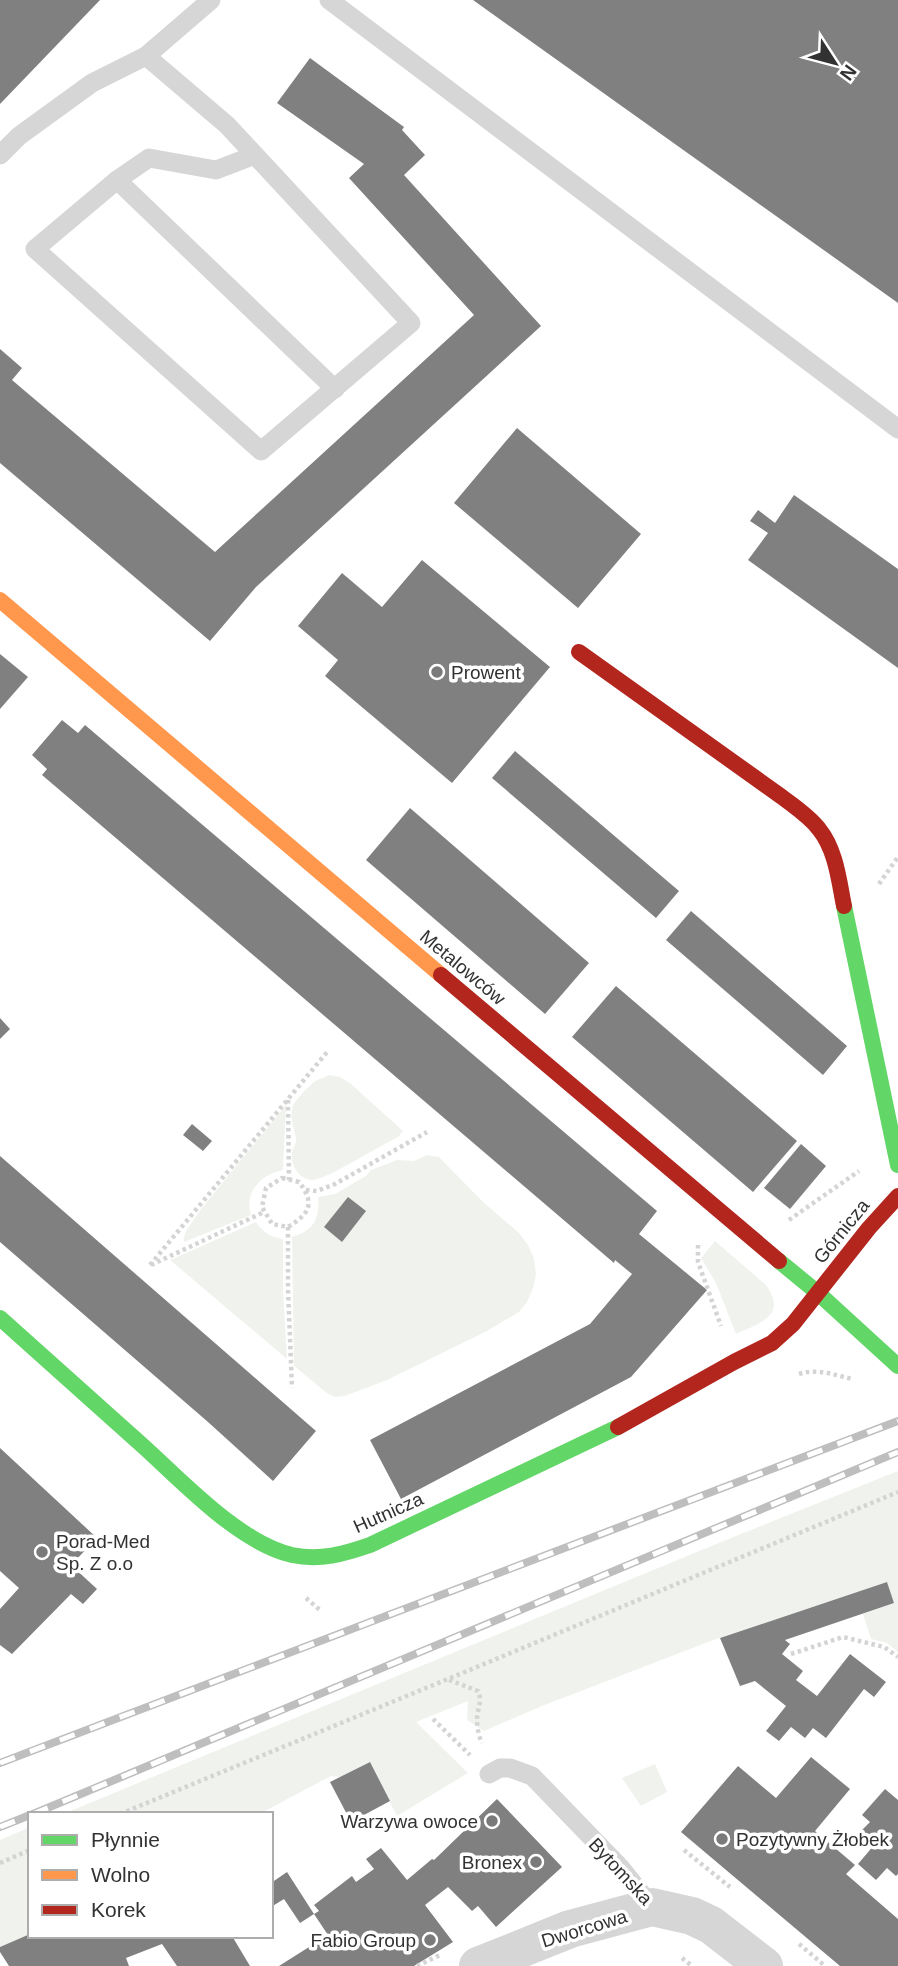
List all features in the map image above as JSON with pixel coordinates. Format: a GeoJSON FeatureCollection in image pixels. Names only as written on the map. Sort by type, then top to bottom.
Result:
{"type":"FeatureCollection","features":[{"type":"Feature","properties":{"kind":"street","name":"Metalowców"},"geometry":{"type":"LineString","coordinates":[[0,600],[712,1206],[818,1293],[898,1366]]}},
{"type":"Feature","properties":{"kind":"street"},"geometry":{"type":"LineString","coordinates":[[579,652],[782,797],[822,833],[838,876],[898,1165]]}},
{"type":"Feature","properties":{"kind":"street","name":"Górnicza"},"geometry":{"type":"LineString","coordinates":[[818,1293],[898,1196]]}},
{"type":"Feature","properties":{"kind":"street","name":"Hutnicza"},"geometry":{"type":"LineString","coordinates":[[0,1318],[215,1511],[253,1539],[283,1552],[314,1559],[344,1555],[370,1545],[630,1421],[772,1343],[793,1324],[818,1293]]}},
{"type":"Feature","properties":{"kind":"street","name":"Dworcowa"},"geometry":{"type":"LineString","coordinates":[[478,1966],[530,1957],[570,1929],[652,1907]]}},
{"type":"Feature","properties":{"kind":"street","name":"Bytomska"},"geometry":{"type":"LineString","coordinates":[[652,1907],[692,1916],[710,1925],[764,1966]]}},
{"type":"Feature","properties":{"kind":"lane"},"geometry":{"type":"LineString","coordinates":[[0,155],[19,135],[92,83],[146,57],[211,0]]}},
{"type":"Feature","properties":{"kind":"lane"},"geometry":{"type":"LineString","coordinates":[[329,0],[898,429]]}},
{"type":"Feature","properties":{"kind":"lane"},"geometry":{"type":"LineString","coordinates":[[146,57],[227,125],[255,155],[411,323],[261,451],[35,249],[117,180],[149,158],[216,170],[255,155]]}},
{"type":"Feature","properties":{"kind":"lane"},"geometry":{"type":"LineString","coordinates":[[117,180],[335,389]]}},
{"type":"Feature","properties":{"kind":"lane","name":"Bytomska"},"geometry":{"type":"LineString","coordinates":[[495,1771],[510,1768],[532,1776],[620,1867],[652,1907]]}},
{"type":"Feature","properties":{"kind":"path"},"geometry":{"type":"LineString","coordinates":[[264,1212],[150,1265],[328,1051]]}},
{"type":"Feature","properties":{"kind":"path"},"geometry":{"type":"LineString","coordinates":[[288,1098],[289,1180]]}},
{"type":"Feature","properties":{"kind":"path"},"geometry":{"type":"LineString","coordinates":[[306,1190],[317,1191],[335,1184],[427,1132]]}},
{"type":"Feature","properties":{"kind":"path"},"geometry":{"type":"LineString","coordinates":[[784,1223],[860,1170],[862,1161]]}},
{"type":"Feature","properties":{"kind":"path"},"geometry":{"type":"LineString","coordinates":[[282,1178],[299,1182],[306,1190],[309,1208],[304,1217],[288,1227],[272,1224],[262,1206],[266,1188],[282,1178]]}},
{"type":"Feature","properties":{"kind":"path"},"geometry":{"type":"LineString","coordinates":[[288,1227],[292,1388]]}},
{"type":"Feature","properties":{"kind":"path"},"geometry":{"type":"LineString","coordinates":[[125,1812],[898,1492]]}},
{"type":"Feature","properties":{"kind":"path"},"geometry":{"type":"LineString","coordinates":[[791,1654],[843,1637],[884,1647],[898,1657]]}},
{"type":"Feature","properties":{"kind":"path"},"geometry":{"type":"LineString","coordinates":[[448,1679],[478,1691],[481,1697],[477,1719],[480,1740],[495,1771]]}},
{"type":"Feature","properties":{"kind":"path"},"geometry":{"type":"LineString","coordinates":[[433,1719],[495,1771]]}},
{"type":"Feature","properties":{"kind":"path"},"geometry":{"type":"LineString","coordinates":[[0,1863],[28,1851]]}},
{"type":"Feature","properties":{"kind":"path"},"geometry":{"type":"LineString","coordinates":[[674,1952],[692,1966]]}},
{"type":"Feature","properties":{"kind":"shaded area"},"geometry":{"type":"Polygon","coordinates":[[[329,1075],[340,1077],[351,1084],[403,1131],[398,1137],[341,1169],[312,1180],[299,1174],[292,1162],[296,1140],[292,1110],[309,1086],[329,1075]]]}},
{"type":"Feature","properties":{"kind":"shaded area"},"geometry":{"type":"Polygon","coordinates":[[[286,1105],[283,1170],[268,1175],[256,1185],[250,1199],[251,1215],[184,1242],[186,1231],[201,1209],[286,1105]]]}},
{"type":"Feature","properties":{"kind":"shaded area"},"geometry":{"type":"Polygon","coordinates":[[[427,1155],[439,1157],[483,1202],[519,1233],[534,1259],[536,1274],[533,1288],[519,1312],[485,1332],[387,1380],[345,1396],[335,1397],[294,1366],[292,1237],[306,1231],[314,1223],[318,1211],[318,1197],[335,1194],[366,1176],[371,1170],[397,1160],[414,1161],[427,1155]]]}},
{"type":"Feature","properties":{"kind":"shaded area"},"geometry":{"type":"Polygon","coordinates":[[[256,1222],[267,1234],[283,1239],[287,1359],[170,1260],[256,1222]]]}},
{"type":"Feature","properties":{"kind":"shaded area"},"geometry":{"type":"Polygon","coordinates":[[[715,1241],[765,1284],[774,1303],[773,1311],[762,1322],[736,1334],[716,1283],[701,1258],[715,1241]]]}},
{"type":"Feature","properties":{"kind":"shaded area"},"geometry":{"type":"Polygon","coordinates":[[[898,1471],[898,1652],[887,1643],[871,1639],[863,1614],[894,1603],[887,1582],[716,1639],[484,1731],[467,1720],[468,1701],[416,1722],[468,1773],[397,1816],[369,1762],[340,1777],[331,1776],[263,1812],[68,1812],[898,1471]]]}},
{"type":"Feature","properties":{"kind":"shaded area"},"geometry":{"type":"Polygon","coordinates":[[[655,1764],[667,1792],[641,1806],[622,1778],[655,1764]]]}},
{"type":"Feature","properties":{"kind":"shaded area"},"geometry":{"type":"Polygon","coordinates":[[[28,1828],[28,1935],[0,1947],[0,1840],[28,1828]]]}},
{"type":"Feature","properties":{"kind":"building"},"geometry":{"type":"Polygon","coordinates":[[[0,0],[100,0],[0,104],[0,0]]]}},
{"type":"Feature","properties":{"kind":"building"},"geometry":{"type":"Polygon","coordinates":[[[473,0],[898,0],[898,303],[473,0]]]}},
{"type":"Feature","properties":{"kind":"building"},"geometry":{"type":"Polygon","coordinates":[[[310,58],[404,127],[402,130],[425,155],[404,175],[541,326],[256,587],[210,641],[0,463],[0,349],[22,368],[12,380],[215,552],[474,315],[349,178],[364,164],[277,103],[310,58]]]}},
{"type":"Feature","properties":{"kind":"building"},"geometry":{"type":"Polygon","coordinates":[[[517,428],[641,534],[578,608],[454,503],[517,428]]]}},
{"type":"Feature","properties":{"kind":"building"},"geometry":{"type":"Polygon","coordinates":[[[794,495],[898,569],[898,668],[748,560],[768,533],[750,521],[758,510],[775,523],[794,495]]]}},
{"type":"Feature","properties":{"kind":"building","name":"Prowent"},"geometry":{"type":"Polygon","coordinates":[[[422,560],[550,667],[452,783],[325,676],[338,660],[298,626],[342,573],[382,607],[422,560]]]}},
{"type":"Feature","properties":{"kind":"building"},"geometry":{"type":"Polygon","coordinates":[[[0,654],[28,677],[0,709],[0,654]]]}},
{"type":"Feature","properties":{"kind":"building"},"geometry":{"type":"Polygon","coordinates":[[[62,720],[78,733],[85,725],[657,1211],[639,1234],[707,1290],[631,1377],[401,1499],[370,1440],[590,1324],[632,1274],[615,1260],[614,1263],[42,775],[47,769],[32,755],[62,720]]]}},
{"type":"Feature","properties":{"kind":"building"},"geometry":{"type":"Polygon","coordinates":[[[515,751],[679,891],[656,918],[492,778],[515,751]]]}},
{"type":"Feature","properties":{"kind":"building"},"geometry":{"type":"Polygon","coordinates":[[[410,808],[589,963],[545,1014],[366,860],[410,808]]]}},
{"type":"Feature","properties":{"kind":"building"},"geometry":{"type":"Polygon","coordinates":[[[691,911],[847,1046],[823,1075],[666,940],[691,911]]]}},
{"type":"Feature","properties":{"kind":"building"},"geometry":{"type":"Polygon","coordinates":[[[616,986],[797,1141],[753,1192],[572,1037],[616,986]]]}},
{"type":"Feature","properties":{"kind":"building"},"geometry":{"type":"Polygon","coordinates":[[[0,1018],[10,1029],[0,1039],[0,1018]]]}},
{"type":"Feature","properties":{"kind":"building"},"geometry":{"type":"Polygon","coordinates":[[[192,1124],[212,1141],[203,1151],[183,1135],[192,1124]]]}},
{"type":"Feature","properties":{"kind":"building"},"geometry":{"type":"Polygon","coordinates":[[[801,1144],[826,1166],[790,1209],[764,1188],[801,1144]]]}},
{"type":"Feature","properties":{"kind":"building"},"geometry":{"type":"Polygon","coordinates":[[[0,1156],[316,1431],[273,1481],[0,1242],[0,1156]]]}},
{"type":"Feature","properties":{"kind":"building"},"geometry":{"type":"Polygon","coordinates":[[[348,1197],[366,1211],[342,1242],[324,1227],[348,1197]]]}},
{"type":"Feature","properties":{"kind":"building","name":"Porad-Med Sp. Z o.o"},"geometry":{"type":"Polygon","coordinates":[[[0,1448],[97,1538],[71,1565],[97,1589],[83,1604],[71,1594],[12,1654],[0,1645],[0,1609],[19,1588],[0,1571],[0,1448]]]}},
{"type":"Feature","properties":{"kind":"building"},"geometry":{"type":"Polygon","coordinates":[[[887,1582],[894,1603],[785,1640],[790,1644],[782,1654],[803,1671],[796,1680],[817,1696],[850,1654],[886,1682],[874,1697],[864,1689],[826,1738],[813,1728],[805,1738],[791,1727],[779,1741],[766,1731],[786,1706],[755,1681],[740,1686],[720,1638],[887,1582]]]}},
{"type":"Feature","properties":{"kind":"building"},"geometry":{"type":"Polygon","coordinates":[[[811,1757],[850,1789],[815,1831],[855,1865],[846,1874],[898,1919],[898,1966],[840,1966],[681,1832],[738,1766],[776,1798],[811,1757]]]}},
{"type":"Feature","properties":{"kind":"building"},"geometry":{"type":"Polygon","coordinates":[[[370,1762],[390,1801],[351,1822],[330,1782],[370,1762]]]}},
{"type":"Feature","properties":{"kind":"building"},"geometry":{"type":"Polygon","coordinates":[[[885,1789],[898,1800],[898,1874],[896,1876],[887,1868],[876,1880],[858,1864],[875,1844],[860,1832],[870,1822],[862,1815],[885,1789]]]}},
{"type":"Feature","properties":{"kind":"building"},"geometry":{"type":"Polygon","coordinates":[[[497,1799],[562,1867],[496,1927],[478,1906],[472,1911],[448,1887],[425,1905],[453,1942],[414,1966],[279,1966],[328,1935],[314,1914],[319,1911],[314,1905],[352,1876],[356,1882],[374,1869],[366,1859],[381,1848],[407,1880],[434,1860],[497,1799]]]}},
{"type":"Feature","properties":{"kind":"building"},"geometry":{"type":"Polygon","coordinates":[[[287,1872],[314,1914],[300,1923],[284,1899],[273,1906],[273,1882],[287,1872]]]}},
{"type":"Feature","properties":{"kind":"building"},"geometry":{"type":"Polygon","coordinates":[[[28,1935],[28,1938],[233,1938],[250,1966],[177,1966],[162,1944],[126,1958],[129,1966],[9,1966],[0,1952],[0,1947],[28,1935]]]}},
{"type":"Feature","properties":{"kind":"railway"},"geometry":{"type":"LineString","coordinates":[[0,1763],[898,1421]]}},
{"type":"Feature","properties":{"kind":"railway"},"geometry":{"type":"LineString","coordinates":[[38,1812],[898,1452]]}},
{"type":"Feature","properties":{"kind":"railway"},"geometry":{"type":"LineString","coordinates":[[0,1827],[28,1816]]}},
{"type":"Feature","properties":{"kind":"traffic: fast"},"geometry":{"type":"LineString","coordinates":[[844,906],[898,1165]]}},
{"type":"Feature","properties":{"kind":"traffic: fast"},"geometry":{"type":"LineString","coordinates":[[779,1261],[898,1366]]}},
{"type":"Feature","properties":{"kind":"traffic: fast"},"geometry":{"type":"LineString","coordinates":[[0,1318],[212,1509],[252,1538],[272,1548],[302,1557],[332,1556],[370,1545],[618,1427]]}},
{"type":"Feature","properties":{"kind":"traffic: slow"},"geometry":{"type":"LineString","coordinates":[[0,600],[441,975]]}},
{"type":"Feature","properties":{"kind":"traffic: jam"},"geometry":{"type":"LineString","coordinates":[[579,652],[811,820],[829,846],[844,906]]}},
{"type":"Feature","properties":{"kind":"traffic: jam"},"geometry":{"type":"LineString","coordinates":[[441,975],[779,1261]]}},
{"type":"Feature","properties":{"kind":"traffic: jam"},"geometry":{"type":"LineString","coordinates":[[618,1427],[772,1343],[793,1324],[869,1228],[898,1196]]}},
{"type":"Feature","properties":{"kind":"place","name":"Prowent"},"geometry":{"type":"Point","coordinates":[437,672]}},
{"type":"Feature","properties":{"kind":"place","name":"Porad-Med Sp. Z o.o"},"geometry":{"type":"Point","coordinates":[42,1552]}},
{"type":"Feature","properties":{"kind":"place","name":"Warzywa owoce"},"geometry":{"type":"Point","coordinates":[492,1821]}},
{"type":"Feature","properties":{"kind":"place","name":"Pozytywny Żłobek"},"geometry":{"type":"Point","coordinates":[722,1839]}},
{"type":"Feature","properties":{"kind":"place","name":"Bronex"},"geometry":{"type":"Point","coordinates":[536,1862]}},
{"type":"Feature","properties":{"kind":"place","name":"Fabio Group"},"geometry":{"type":"Point","coordinates":[430,1940]}}]}
